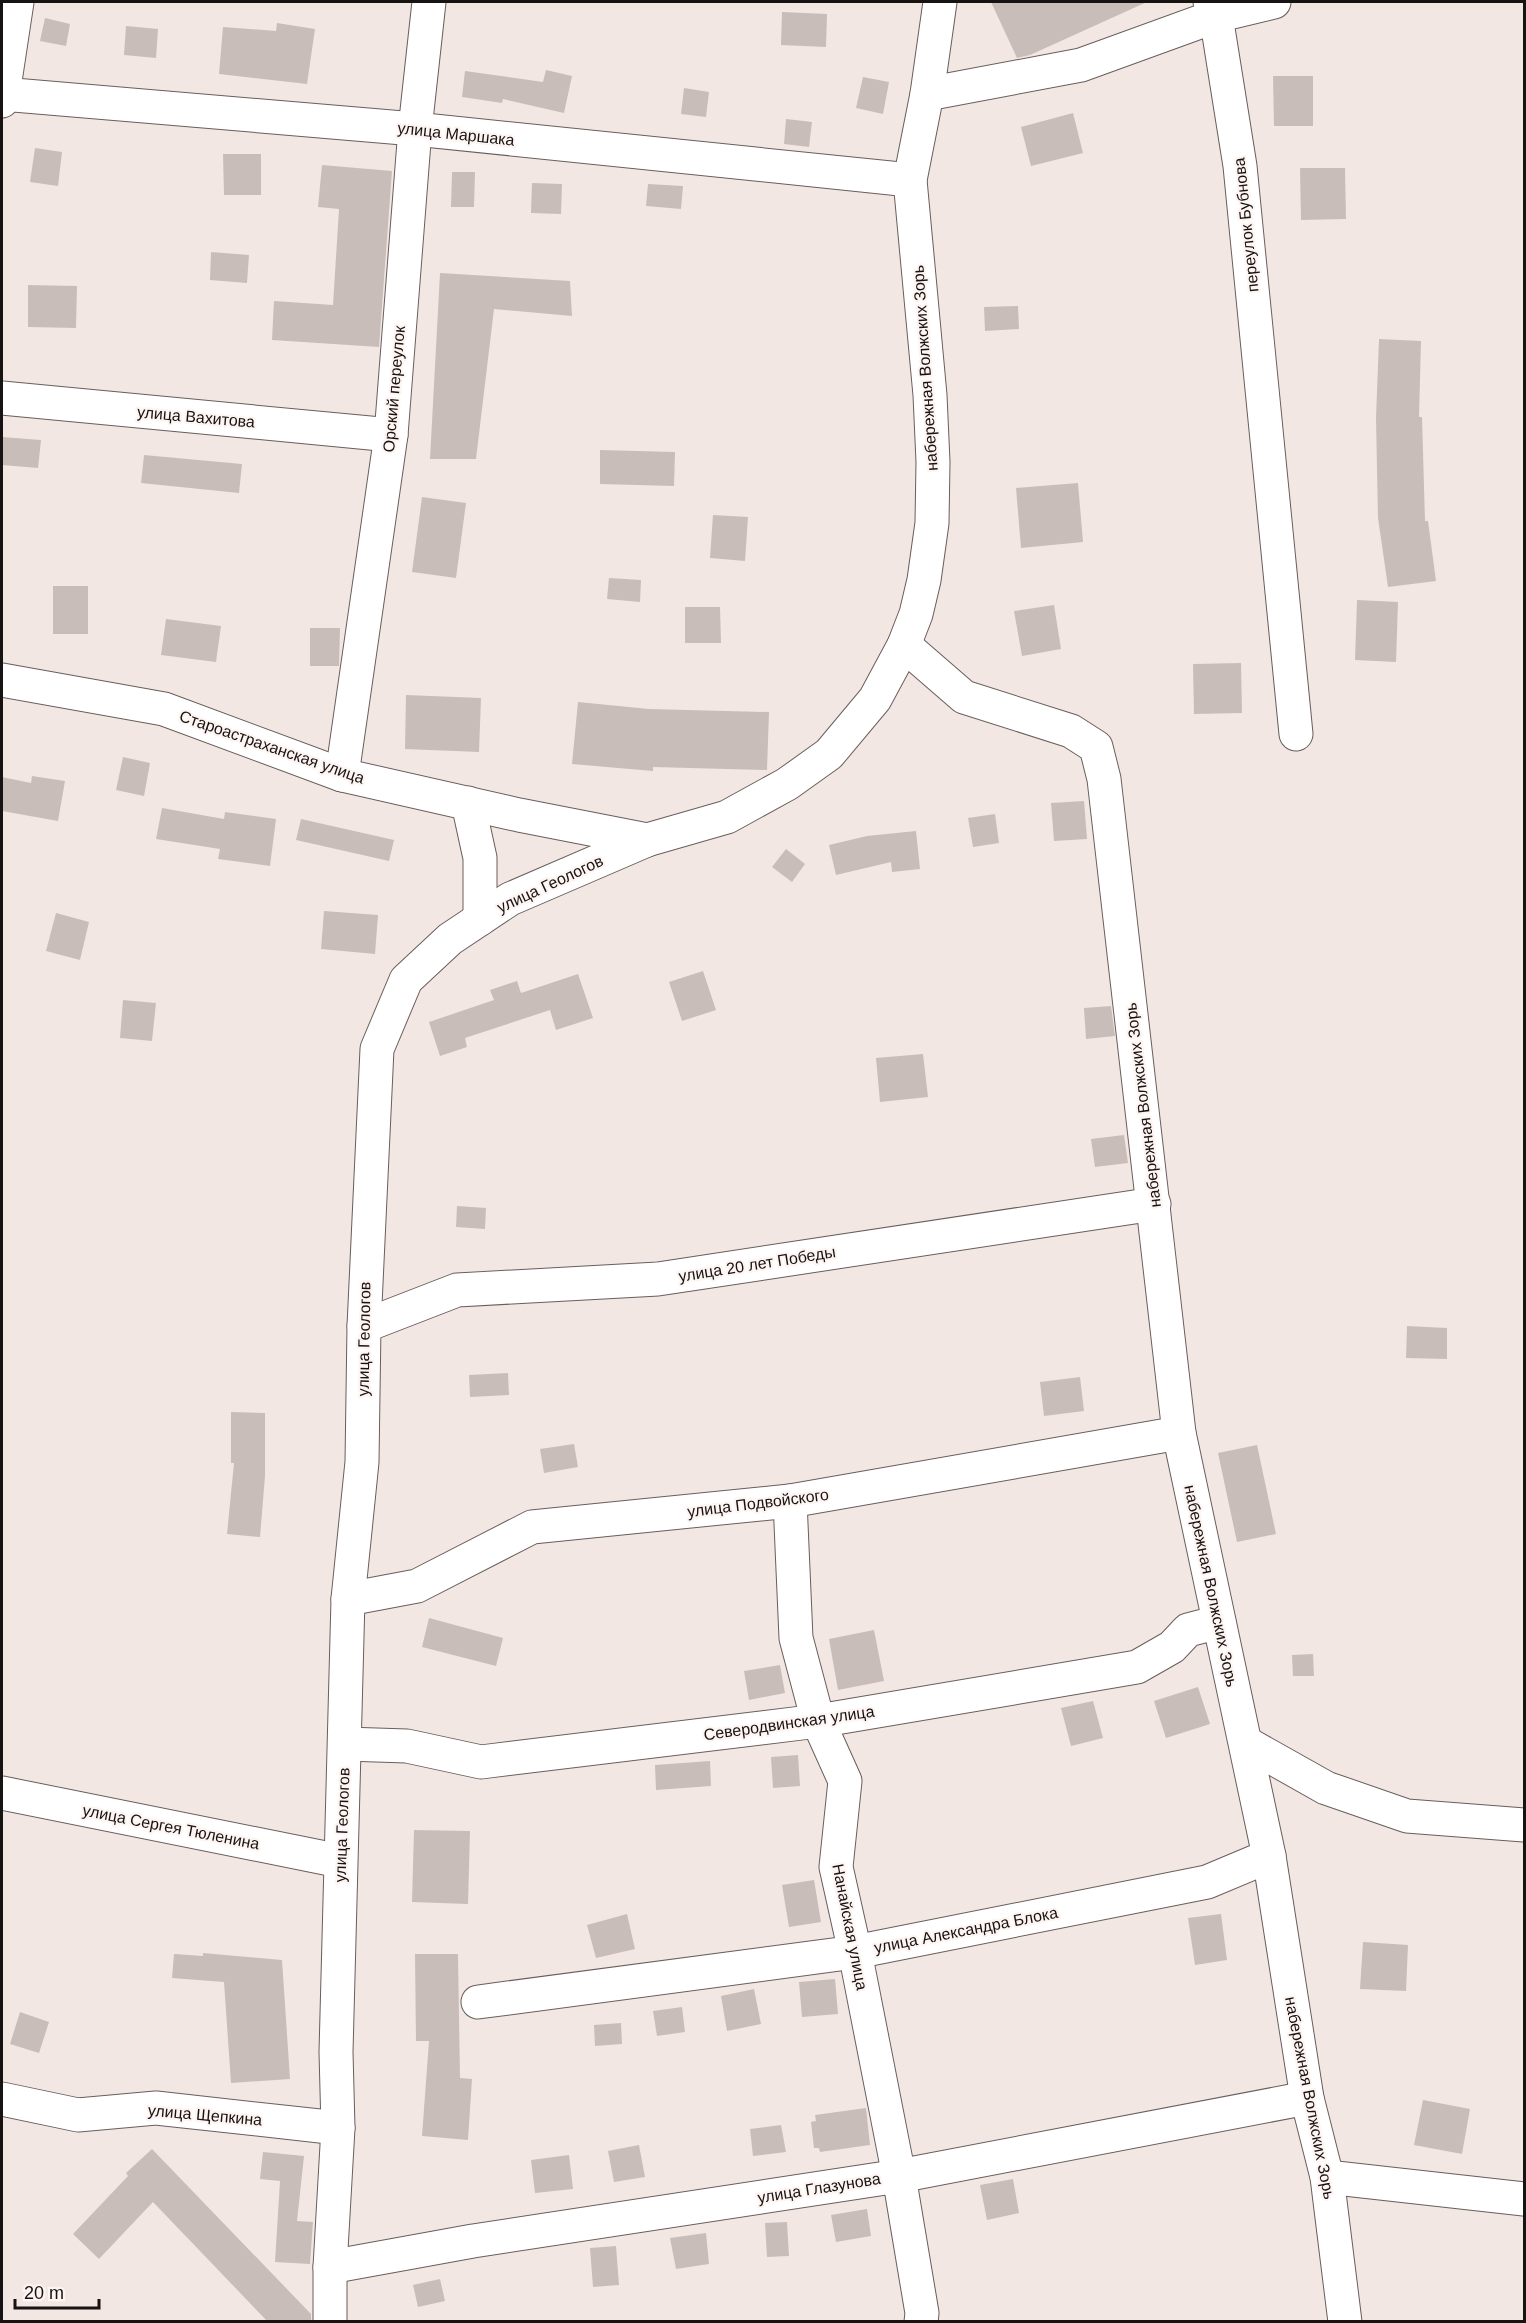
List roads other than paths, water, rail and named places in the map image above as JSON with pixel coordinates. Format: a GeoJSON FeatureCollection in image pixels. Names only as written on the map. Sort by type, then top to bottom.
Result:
{"type":"FeatureCollection","features":[{"type":"Feature","properties":{"kind":"street"},"geometry":{"type":"LineString","coordinates":[[2,101],[17,2]]}},
{"type":"Feature","properties":{"kind":"street","name":"Орский переулок"},"geometry":{"type":"LineString","coordinates":[[342,775],[392,435],[415,129],[429,2]]}},
{"type":"Feature","properties":{"kind":"street","name":"набережная Волжских Зорь"},"geometry":{"type":"LineString","coordinates":[[940,2],[927,94],[910,180],[930,395],[933,462],[932,523],[924,580],[916,614],[904,645],[964,697],[1071,731],[1096,747],[1104,779],[1179,1433],[1269,1856],[1307,2098],[1327,2177],[1345,2322]]}},
{"type":"Feature","properties":{"kind":"street"},"geometry":{"type":"LineString","coordinates":[[927,94],[1081,65],[1213,9],[1274,2]]}},
{"type":"Feature","properties":{"kind":"street","name":"переулок Бубнова"},"geometry":{"type":"LineString","coordinates":[[1213,9],[1240,166],[1296,734]]}},
{"type":"Feature","properties":{"kind":"street","name":"улица Маршака"},"geometry":{"type":"LineString","coordinates":[[2,94],[415,129],[910,180]]}},
{"type":"Feature","properties":{"kind":"street","name":"улица Вахитова"},"geometry":{"type":"LineString","coordinates":[[2,398],[392,435]]}},
{"type":"Feature","properties":{"kind":"street","name":"улица Геологов"},"geometry":{"type":"LineString","coordinates":[[330,2322],[330,2267],[338,2128],[336,2052],[348,1599],[362,1462],[364,1326],[377,1049],[406,980],[450,939],[510,899],[647,840],[727,817],[787,784],[829,754],[875,699],[904,645]]}},
{"type":"Feature","properties":{"kind":"street","name":"Староастраханская улица"},"geometry":{"type":"LineString","coordinates":[[2,680],[164,709],[342,775],[647,840]]}},
{"type":"Feature","properties":{"kind":"street"},"geometry":{"type":"LineString","coordinates":[[468,803],[480,858],[480,919]]}},
{"type":"Feature","properties":{"kind":"street","name":"улица 20 лет Победы"},"geometry":{"type":"LineString","coordinates":[[364,1326],[457,1290],[658,1279],[1154,1204]]}},
{"type":"Feature","properties":{"kind":"street","name":"улица Подвойского"},"geometry":{"type":"LineString","coordinates":[[348,1599],[417,1586],[532,1527],[790,1501],[1179,1433]]}},
{"type":"Feature","properties":{"kind":"street","name":"Нанайская улица"},"geometry":{"type":"LineString","coordinates":[[790,1501],[796,1638],[818,1721],[845,1781],[836,1867],[899,2176],[922,2313],[921,2322]]}},
{"type":"Feature","properties":{"kind":"street","name":"Северодвинская улица"},"geometry":{"type":"LineString","coordinates":[[345,1744],[407,1746],[481,1762],[818,1721],[1137,1667],[1172,1647],[1188,1630],[1219,1622]]}},
{"type":"Feature","properties":{"kind":"street"},"geometry":{"type":"LineString","coordinates":[[1246,1743],[1326,1788],[1407,1816],[1524,1825]]}},
{"type":"Feature","properties":{"kind":"street","name":"улица Сергея Тюленина"},"geometry":{"type":"LineString","coordinates":[[2,1793],[340,1861]]}},
{"type":"Feature","properties":{"kind":"street","name":"улица Александра Блока"},"geometry":{"type":"LineString","coordinates":[[478,2002],[855,1952],[1207,1882],[1269,1856]]}},
{"type":"Feature","properties":{"kind":"street","name":"улица Глазунова"},"geometry":{"type":"LineString","coordinates":[[330,2267],[473,2241],[899,2176],[1307,2098]]}},
{"type":"Feature","properties":{"kind":"street","name":"улица Щепкина"},"geometry":{"type":"LineString","coordinates":[[2,2099],[78,2115],[156,2108],[338,2128]]}},
{"type":"Feature","properties":{"kind":"street"},"geometry":{"type":"LineString","coordinates":[[1327,2177],[1524,2199]]}}]}
